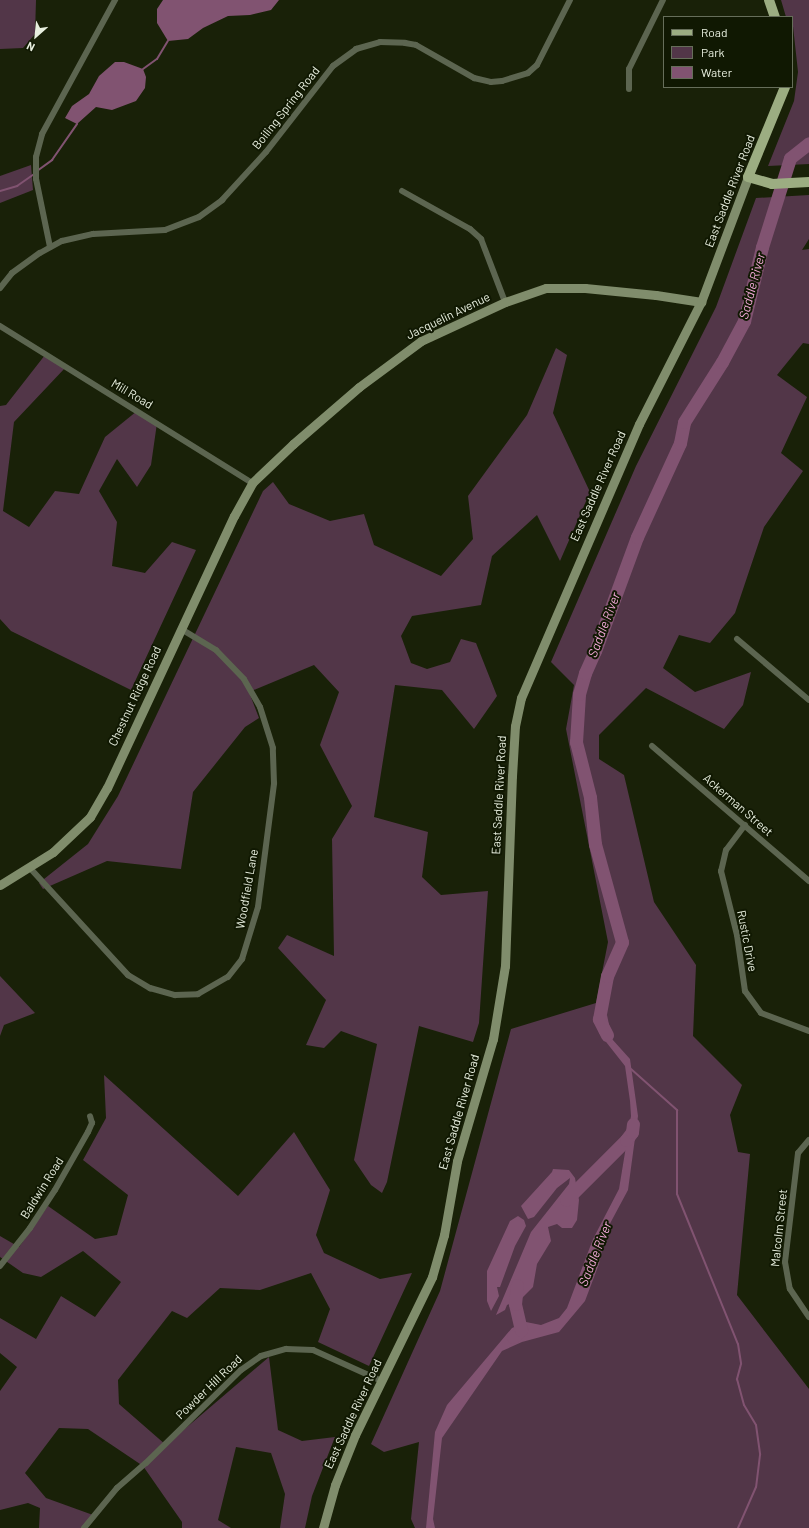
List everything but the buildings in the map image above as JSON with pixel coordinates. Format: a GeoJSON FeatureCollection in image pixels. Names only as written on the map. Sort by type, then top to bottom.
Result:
{"type":"FeatureCollection","features":[{"type":"Feature","properties":{"kind":"main road"},"geometry":{"type":"LineString","coordinates":[[769,0],[775,16]]}},
{"type":"Feature","properties":{"kind":"main road","name":"East Saddle River Road"},"geometry":{"type":"LineString","coordinates":[[748,177],[784,88]]}},
{"type":"Feature","properties":{"kind":"main road"},"geometry":{"type":"LineString","coordinates":[[748,177],[768,183],[809,182]]}},
{"type":"Feature","properties":{"kind":"street"},"geometry":{"type":"LineString","coordinates":[[50,247],[36,179],[36,157],[42,134],[48,119],[115,0]]}},
{"type":"Feature","properties":{"kind":"street","name":"Boiling Spring Road"},"geometry":{"type":"LineString","coordinates":[[0,288],[12,273],[50,247],[76,237],[93,234],[165,230],[199,217],[222,200],[266,152],[333,66],[347,55],[367,45],[392,42],[416,45],[474,78],[491,82],[502,81],[528,72],[537,65],[547,49],[570,0]]}},
{"type":"Feature","properties":{"kind":"street"},"geometry":{"type":"LineString","coordinates":[[629,89],[629,69],[663,0]]}},
{"type":"Feature","properties":{"kind":"street","name":"East Saddle River Road"},"geometry":{"type":"LineString","coordinates":[[323,1528],[344,1460],[424,1297],[438,1256],[458,1161],[498,1017],[506,957],[514,740],[521,698],[639,424],[701,302],[748,177]]}},
{"type":"Feature","properties":{"kind":"street"},"geometry":{"type":"LineString","coordinates":[[402,191],[470,229],[481,239],[505,302]]}},
{"type":"Feature","properties":{"kind":"street","name":"Jacquelin Avenue"},"geometry":{"type":"LineString","coordinates":[[252,483],[293,444],[408,349],[505,302],[546,288],[570,288],[656,294],[701,302]]}},
{"type":"Feature","properties":{"kind":"street","name":"Mill Road"},"geometry":{"type":"LineString","coordinates":[[0,326],[252,483]]}},
{"type":"Feature","properties":{"kind":"street","name":"Chestnut Ridge Road"},"geometry":{"type":"LineString","coordinates":[[0,885],[67,842],[99,803],[234,516],[252,483]]}},
{"type":"Feature","properties":{"kind":"street","name":"Woodfield Lane"},"geometry":{"type":"LineString","coordinates":[[29,867],[124,971],[137,982],[150,988],[176,995],[198,994],[228,977],[242,960],[258,907],[274,783],[273,748],[260,707],[244,679],[216,650],[181,629]]}},
{"type":"Feature","properties":{"kind":"street"},"geometry":{"type":"LineString","coordinates":[[737,639],[809,700]]}},
{"type":"Feature","properties":{"kind":"street","name":"Ackerman Street"},"geometry":{"type":"LineString","coordinates":[[652,746],[809,881]]}},
{"type":"Feature","properties":{"kind":"street","name":"Rustic Drive"},"geometry":{"type":"LineString","coordinates":[[745,825],[726,850],[721,871],[737,935],[746,991],[761,1013],[809,1031]]}},
{"type":"Feature","properties":{"kind":"street","name":"Baldwin Road"},"geometry":{"type":"LineString","coordinates":[[0,1266],[47,1203],[88,1132],[92,1123],[90,1116]]}},
{"type":"Feature","properties":{"kind":"street","name":"Malcolm Street"},"geometry":{"type":"LineString","coordinates":[[809,1140],[798,1153],[785,1262],[790,1289],[809,1317]]}},
{"type":"Feature","properties":{"kind":"street","name":"Powder Hill Road"},"geometry":{"type":"LineString","coordinates":[[84,1528],[117,1488],[146,1464],[241,1370],[261,1356],[286,1349],[313,1350],[382,1381]]}},
{"type":"Feature","properties":{"kind":"green space"},"geometry":{"type":"Polygon","coordinates":[[[0,0],[36,0],[35,34],[23,48],[0,49],[0,0]]]}},
{"type":"Feature","properties":{"kind":"green space"},"geometry":{"type":"Polygon","coordinates":[[[781,0],[809,0],[809,164],[768,166],[794,101],[798,72],[793,16],[786,16],[781,0]]]}},
{"type":"Feature","properties":{"kind":"green space"},"geometry":{"type":"Polygon","coordinates":[[[31,165],[33,190],[0,203],[0,176],[31,165]]]}},
{"type":"Feature","properties":{"kind":"green space"},"geometry":{"type":"Polygon","coordinates":[[[809,195],[809,239],[802,250],[809,249],[809,344],[803,343],[777,375],[807,397],[781,453],[803,471],[764,527],[735,613],[710,643],[679,635],[663,668],[695,692],[751,672],[743,705],[724,729],[646,688],[599,735],[599,759],[624,775],[654,902],[696,965],[693,1036],[742,1085],[730,1115],[738,1152],[750,1154],[737,1295],[809,1389],[809,1528],[415,1528],[411,1519],[419,1442],[384,1452],[371,1444],[440,1291],[511,1029],[596,1003],[608,942],[566,729],[574,685],[551,662],[636,466],[716,307],[756,198],[809,195]]]}},
{"type":"Feature","properties":{"kind":"green space"},"geometry":{"type":"Polygon","coordinates":[[[556,348],[567,355],[553,413],[590,492],[560,561],[537,515],[492,556],[481,605],[412,616],[401,636],[411,663],[427,669],[450,662],[461,639],[476,643],[497,696],[474,729],[442,690],[395,685],[374,817],[428,832],[422,877],[441,895],[488,891],[479,1023],[473,1042],[419,1026],[387,1182],[382,1193],[371,1185],[354,1160],[377,1044],[341,1031],[324,1048],[306,1045],[326,1000],[278,948],[287,935],[334,956],[332,839],[352,806],[320,745],[339,692],[314,665],[249,692],[259,718],[245,727],[193,792],[181,869],[107,861],[43,889],[39,883],[88,844],[118,796],[263,491],[273,482],[289,504],[330,521],[364,514],[374,545],[441,576],[473,539],[468,496],[527,415],[556,348]]]}},
{"type":"Feature","properties":{"kind":"green space"},"geometry":{"type":"Polygon","coordinates":[[[45,355],[65,368],[14,422],[3,511],[29,527],[55,491],[79,494],[105,437],[137,411],[157,423],[151,465],[137,487],[117,459],[99,491],[117,522],[112,566],[145,573],[172,542],[196,550],[131,690],[11,631],[0,619],[0,406],[6,405],[45,355]]]}},
{"type":"Feature","properties":{"kind":"green space"},"geometry":{"type":"Polygon","coordinates":[[[0,976],[35,1013],[4,1025],[0,1036],[0,976]]]}},
{"type":"Feature","properties":{"kind":"green space"},"geometry":{"type":"Polygon","coordinates":[[[104,1075],[238,1196],[294,1132],[330,1190],[316,1235],[324,1253],[380,1279],[412,1273],[369,1366],[318,1342],[330,1309],[311,1273],[260,1290],[220,1288],[187,1318],[172,1311],[118,1380],[119,1404],[166,1445],[269,1357],[278,1430],[302,1441],[335,1437],[312,1496],[305,1528],[280,1528],[285,1494],[271,1453],[236,1447],[218,1520],[231,1528],[182,1528],[182,1522],[143,1466],[88,1429],[59,1428],[25,1473],[46,1498],[93,1515],[81,1528],[39,1528],[40,1508],[28,1503],[0,1510],[0,1391],[17,1367],[0,1353],[0,1318],[36,1339],[61,1296],[95,1317],[121,1282],[83,1251],[41,1277],[23,1273],[0,1257],[0,1236],[19,1247],[48,1206],[95,1239],[117,1235],[128,1195],[83,1160],[106,1118],[104,1075]]]}},
{"type":"Feature","properties":{"kind":"water"},"geometry":{"type":"Polygon","coordinates":[[[163,0],[279,0],[271,10],[250,15],[228,16],[203,28],[188,39],[168,41],[157,23],[157,9],[163,0]]]}},
{"type":"Feature","properties":{"kind":"water"},"geometry":{"type":"Polygon","coordinates":[[[115,62],[124,62],[143,69],[146,77],[145,88],[136,101],[112,110],[96,107],[77,124],[65,118],[72,106],[89,94],[99,76],[115,62]]]}},
{"type":"Feature","properties":{"kind":"water"},"geometry":{"type":"Polygon","coordinates":[[[607,1015],[612,1039],[630,1059],[638,1116],[628,1190],[606,1231],[599,1264],[585,1301],[559,1332],[522,1342],[502,1351],[442,1438],[433,1519],[435,1528],[426,1528],[435,1432],[447,1405],[512,1328],[526,1322],[541,1325],[559,1318],[567,1308],[593,1239],[619,1189],[631,1116],[630,1101],[625,1066],[599,1033],[597,1021],[607,1015]]]}},
{"type":"Feature","properties":{"kind":"water"},"geometry":{"type":"Polygon","coordinates":[[[553,1169],[569,1170],[575,1178],[579,1200],[577,1220],[572,1228],[562,1228],[557,1224],[548,1227],[551,1241],[537,1264],[533,1287],[520,1300],[507,1305],[505,1310],[496,1315],[531,1232],[569,1184],[570,1178],[557,1188],[534,1217],[528,1219],[521,1206],[552,1172],[553,1169]]]}},
{"type":"Feature","properties":{"kind":"water"},"geometry":{"type":"Polygon","coordinates":[[[518,1216],[524,1220],[526,1226],[515,1246],[500,1287],[497,1287],[499,1296],[491,1311],[487,1301],[487,1271],[510,1221],[518,1216]]]}},
{"type":"Feature","properties":{"kind":"waterway"},"geometry":{"type":"LineString","coordinates":[[143,69],[157,59],[168,41]]}},
{"type":"Feature","properties":{"kind":"waterway"},"geometry":{"type":"LineString","coordinates":[[37,171],[52,160],[77,124]]}},
{"type":"Feature","properties":{"kind":"waterway","name":"Saddle River"},"geometry":{"type":"LineString","coordinates":[[607,1035],[599,1019],[607,976],[622,942],[595,844],[590,797],[576,742],[579,694],[585,673],[595,651],[637,537],[680,443],[684,422],[722,362],[744,321],[762,247],[790,158],[809,143]]}},
{"type":"Feature","properties":{"kind":"waterway"},"geometry":{"type":"LineString","coordinates":[[0,191],[17,186],[34,174]]}},
{"type":"Feature","properties":{"kind":"waterway"},"geometry":{"type":"LineString","coordinates":[[631,1069],[677,1110],[677,1194],[738,1344],[741,1364],[737,1379],[744,1405],[756,1425],[760,1455],[756,1487],[738,1528]]}},
{"type":"Feature","properties":{"kind":"waterway","name":"Saddle River"},"geometry":{"type":"LineString","coordinates":[[566,1200],[626,1140],[632,1132],[633,1124]]}},
{"type":"Feature","properties":{"kind":"waterway","name":"Saddle River"},"geometry":{"type":"LineString","coordinates":[[513,1337],[521,1330],[515,1304],[517,1285]]}}]}
